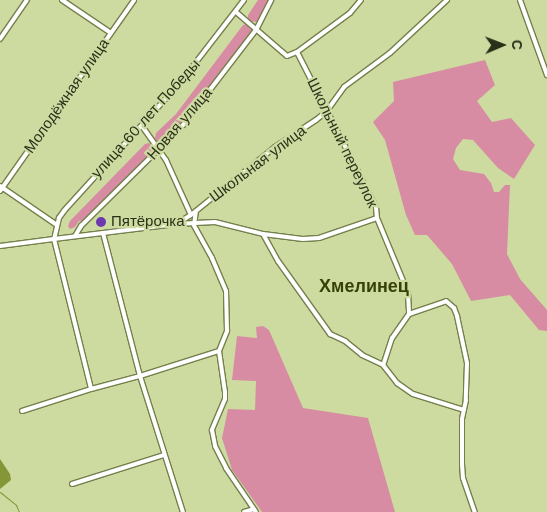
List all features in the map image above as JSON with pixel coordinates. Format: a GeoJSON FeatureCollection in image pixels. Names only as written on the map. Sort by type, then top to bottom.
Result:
{"type":"FeatureCollection","features":[{"type":"Feature","properties":{"kind":"street"},"geometry":{"type":"LineString","coordinates":[[0,39],[27,0]]}},
{"type":"Feature","properties":{"kind":"street"},"geometry":{"type":"LineString","coordinates":[[62,0],[112,33]]}},
{"type":"Feature","properties":{"kind":"street","name":"Молодёжная улица"},"geometry":{"type":"LineString","coordinates":[[1,188],[134,0]]}},
{"type":"Feature","properties":{"kind":"street","name":"улица 60 лет Победы"},"geometry":{"type":"LineString","coordinates":[[54,239],[57,225],[64,211],[180,84],[244,0]]}},
{"type":"Feature","properties":{"kind":"street","name":"Новая улица"},"geometry":{"type":"LineString","coordinates":[[75,236],[81,226],[183,125],[256,30],[272,0]]}},
{"type":"Feature","properties":{"kind":"street"},"geometry":{"type":"LineString","coordinates":[[236,12],[288,56],[297,52],[350,13],[361,0]]}},
{"type":"Feature","properties":{"kind":"street","name":"Школьная улица"},"geometry":{"type":"LineString","coordinates":[[176,224],[275,147],[326,112],[344,87],[390,53],[447,0]]}},
{"type":"Feature","properties":{"kind":"street"},"geometry":{"type":"LineString","coordinates":[[520,0],[547,74]]}},
{"type":"Feature","properties":{"kind":"street","name":"Школьный переулок"},"geometry":{"type":"LineString","coordinates":[[297,52],[376,207],[377,218],[405,283],[408,314]]}},
{"type":"Feature","properties":{"kind":"street"},"geometry":{"type":"LineString","coordinates":[[142,126],[159,150],[191,214]]}},
{"type":"Feature","properties":{"kind":"street"},"geometry":{"type":"LineString","coordinates":[[1,188],[57,225]]}},
{"type":"Feature","properties":{"kind":"street"},"geometry":{"type":"LineString","coordinates":[[196,210],[194,225],[212,258],[226,291],[227,330],[220,351],[225,400],[212,430],[215,446],[226,468],[255,510],[244,512]]}},
{"type":"Feature","properties":{"kind":"street"},"geometry":{"type":"LineString","coordinates":[[0,246],[176,224],[225,223],[263,234],[290,238],[319,238],[377,218]]}},
{"type":"Feature","properties":{"kind":"street"},"geometry":{"type":"LineString","coordinates":[[103,233],[140,376],[183,512]]}},
{"type":"Feature","properties":{"kind":"street"},"geometry":{"type":"LineString","coordinates":[[263,234],[278,261],[292,278],[325,329],[352,346],[362,355],[383,365],[397,383],[413,394],[464,410]]}},
{"type":"Feature","properties":{"kind":"street"},"geometry":{"type":"LineString","coordinates":[[54,239],[91,389]]}},
{"type":"Feature","properties":{"kind":"street"},"geometry":{"type":"LineString","coordinates":[[383,365],[392,338],[408,314],[443,302],[449,303],[454,308],[467,363],[466,400],[461,450],[463,478],[475,512]]}},
{"type":"Feature","properties":{"kind":"street"},"geometry":{"type":"LineString","coordinates":[[22,411],[220,351]]}},
{"type":"Feature","properties":{"kind":"street"},"geometry":{"type":"LineString","coordinates":[[72,484],[164,455]]}},
{"type":"Feature","properties":{"kind":"shaded area"},"geometry":{"type":"Polygon","coordinates":[[[258,0],[270,0],[260,20],[256,22],[251,21],[248,15],[258,0]]]}},
{"type":"Feature","properties":{"kind":"shaded area"},"geometry":{"type":"Polygon","coordinates":[[[246,24],[253,32],[183,123],[161,146],[158,144],[155,138],[156,133],[176,114],[243,25],[246,24]]]}},
{"type":"Feature","properties":{"kind":"shaded area"},"geometry":{"type":"Polygon","coordinates":[[[485,60],[495,85],[477,101],[492,122],[511,118],[535,145],[514,179],[498,168],[473,140],[463,139],[456,148],[453,159],[460,170],[484,174],[491,183],[494,192],[499,192],[505,185],[510,185],[507,254],[520,279],[547,310],[547,331],[539,330],[510,295],[471,301],[452,264],[427,235],[415,235],[406,215],[385,140],[373,122],[394,101],[393,82],[485,60]]]}},
{"type":"Feature","properties":{"kind":"shaded area"},"geometry":{"type":"Polygon","coordinates":[[[149,143],[155,151],[85,221],[79,221],[75,227],[70,229],[68,226],[70,221],[145,144],[149,143]]]}},
{"type":"Feature","properties":{"kind":"shaded area"},"geometry":{"type":"Polygon","coordinates":[[[263,326],[269,330],[303,408],[368,418],[395,512],[262,512],[232,470],[222,438],[228,409],[255,410],[256,381],[232,380],[237,336],[257,338],[256,327],[263,326]]]}},
{"type":"Feature","properties":{"kind":"shaded area"},"geometry":{"type":"Polygon","coordinates":[[[0,459],[10,474],[11,480],[0,489],[0,459]]]}},
{"type":"Feature","properties":{"kind":"waterway"},"geometry":{"type":"LineString","coordinates":[[0,492],[16,505],[19,512]]}},
{"type":"Feature","properties":{"kind":"place","name":"Пятёрочка"},"geometry":{"type":"Point","coordinates":[101,222]}},
{"type":"Feature","properties":{"kind":"district","name":"Хмелинец"},"geometry":{"type":"Point","coordinates":[364,286]}}]}
